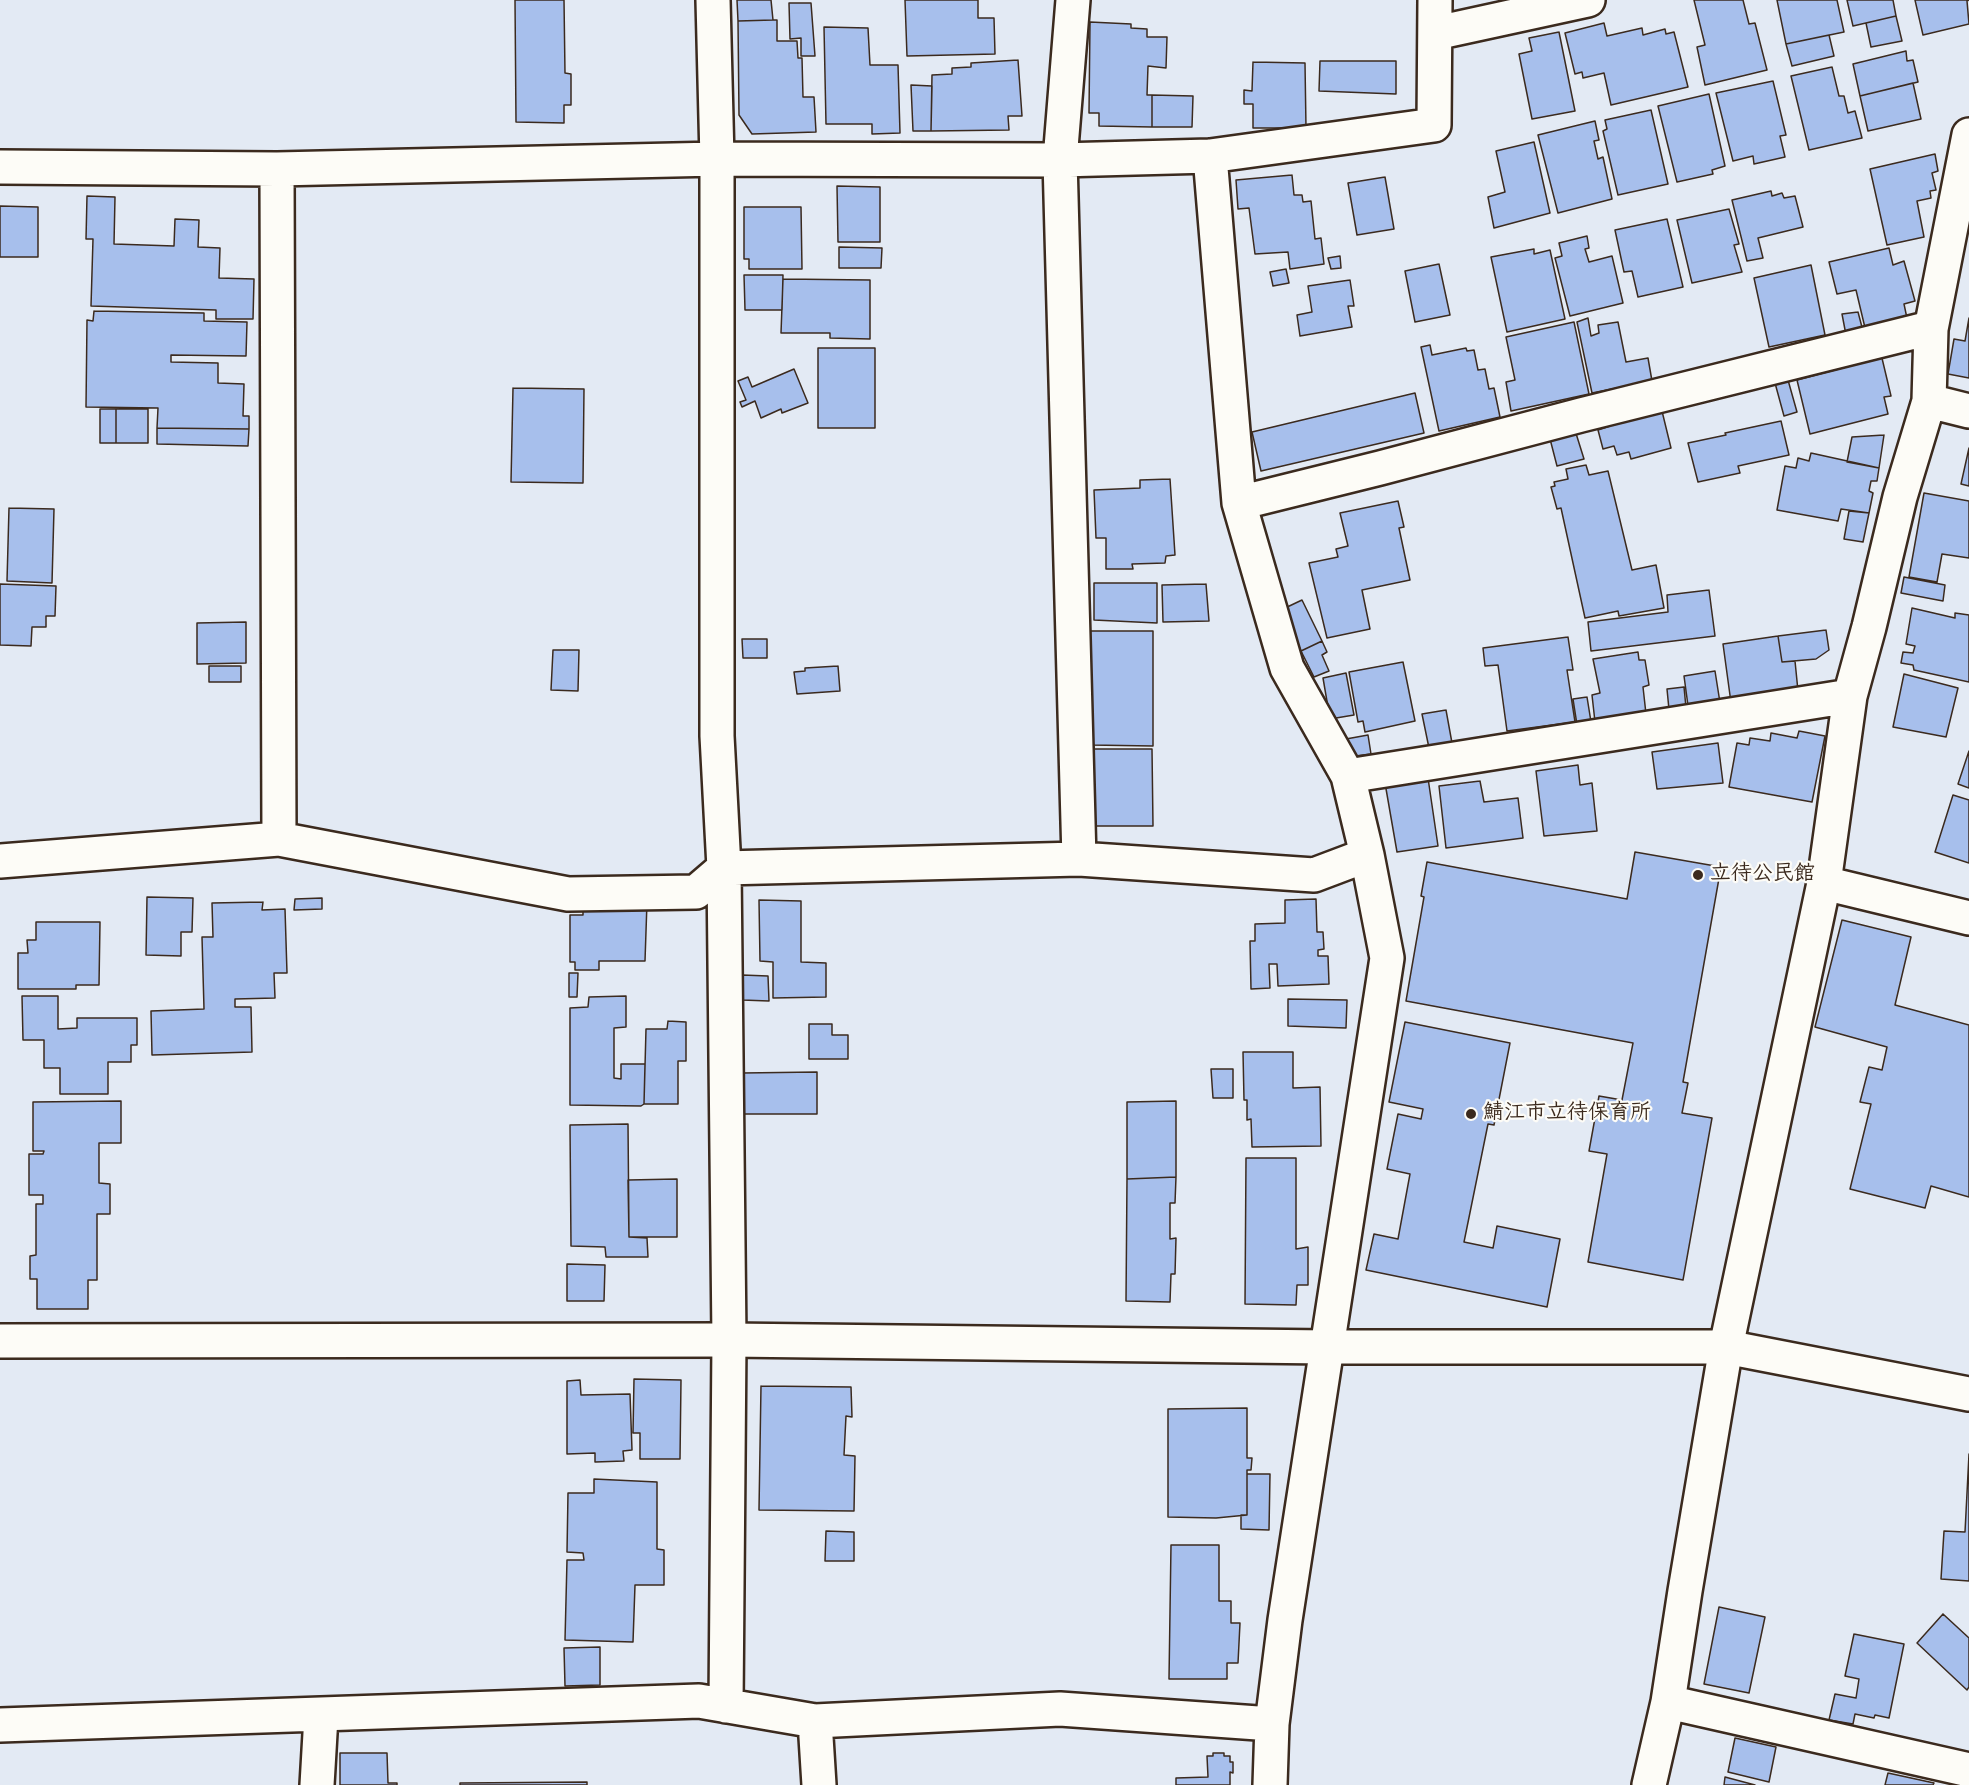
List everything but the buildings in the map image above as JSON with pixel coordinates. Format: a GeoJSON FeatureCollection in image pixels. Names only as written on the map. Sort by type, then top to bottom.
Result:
{"type":"FeatureCollection","features":[{"type":"Feature","properties":{"kind":"street"},"geometry":{"type":"LineString","coordinates":[[713,0],[717,159],[717,736],[724,868],[729,1340],[726,1706]]}},
{"type":"Feature","properties":{"kind":"street"},"geometry":{"type":"LineString","coordinates":[[1073,0],[1060,160],[1079,859]]}},
{"type":"Feature","properties":{"kind":"street"},"geometry":{"type":"LineString","coordinates":[[0,167],[277,169],[717,159],[1060,160],[1210,156],[1434,125],[1435,0]]}},
{"type":"Feature","properties":{"kind":"street"},"geometry":{"type":"LineString","coordinates":[[1436,33],[1588,0]]}},
{"type":"Feature","properties":{"kind":"street"},"geometry":{"type":"LineString","coordinates":[[1649,1785],[1668,1702],[1726,1347],[1824,883],[1850,696],[1900,497],[1929,401],[1931,329],[1969,135]]}},
{"type":"Feature","properties":{"kind":"street"},"geometry":{"type":"LineString","coordinates":[[1210,156],[1239,503],[1287,668],[1348,776],[1367,855],[1387,958],[1329,1347],[1285,1620],[1272,1724],[1270,1785]]}},
{"type":"Feature","properties":{"kind":"street"},"geometry":{"type":"LineString","coordinates":[[277,169],[279,839]]}},
{"type":"Feature","properties":{"kind":"street"},"geometry":{"type":"LineString","coordinates":[[1239,503],[1581,415],[1931,329]]}},
{"type":"Feature","properties":{"kind":"street"},"geometry":{"type":"LineString","coordinates":[[1929,401],[1969,411]]}},
{"type":"Feature","properties":{"kind":"street"},"geometry":{"type":"LineString","coordinates":[[1348,776],[1850,696]]}},
{"type":"Feature","properties":{"kind":"street"},"geometry":{"type":"LineString","coordinates":[[0,861],[279,839],[568,894],[696,892],[724,868],[1079,859],[1314,875],[1367,855]]}},
{"type":"Feature","properties":{"kind":"street"},"geometry":{"type":"LineString","coordinates":[[1824,883],[1969,918]]}},
{"type":"Feature","properties":{"kind":"street"},"geometry":{"type":"LineString","coordinates":[[0,1341],[729,1340],[1329,1347],[1726,1347],[1969,1394]]}},
{"type":"Feature","properties":{"kind":"street"},"geometry":{"type":"LineString","coordinates":[[0,1725],[321,1716],[699,1701],[815,1721],[1060,1709],[1272,1724]]}},
{"type":"Feature","properties":{"kind":"street"},"geometry":{"type":"LineString","coordinates":[[1668,1702],[1961,1774]]}},
{"type":"Feature","properties":{"kind":"street"},"geometry":{"type":"LineString","coordinates":[[317,1785],[321,1716]]}},
{"type":"Feature","properties":{"kind":"street"},"geometry":{"type":"LineString","coordinates":[[815,1721],[819,1785]]}},
{"type":"Feature","properties":{"kind":"place","name":"立待公民館"},"geometry":{"type":"Point","coordinates":[1698,875]}},
{"type":"Feature","properties":{"kind":"place","name":"鯖江市立待保育所"},"geometry":{"type":"Point","coordinates":[1471,1114]}}]}
